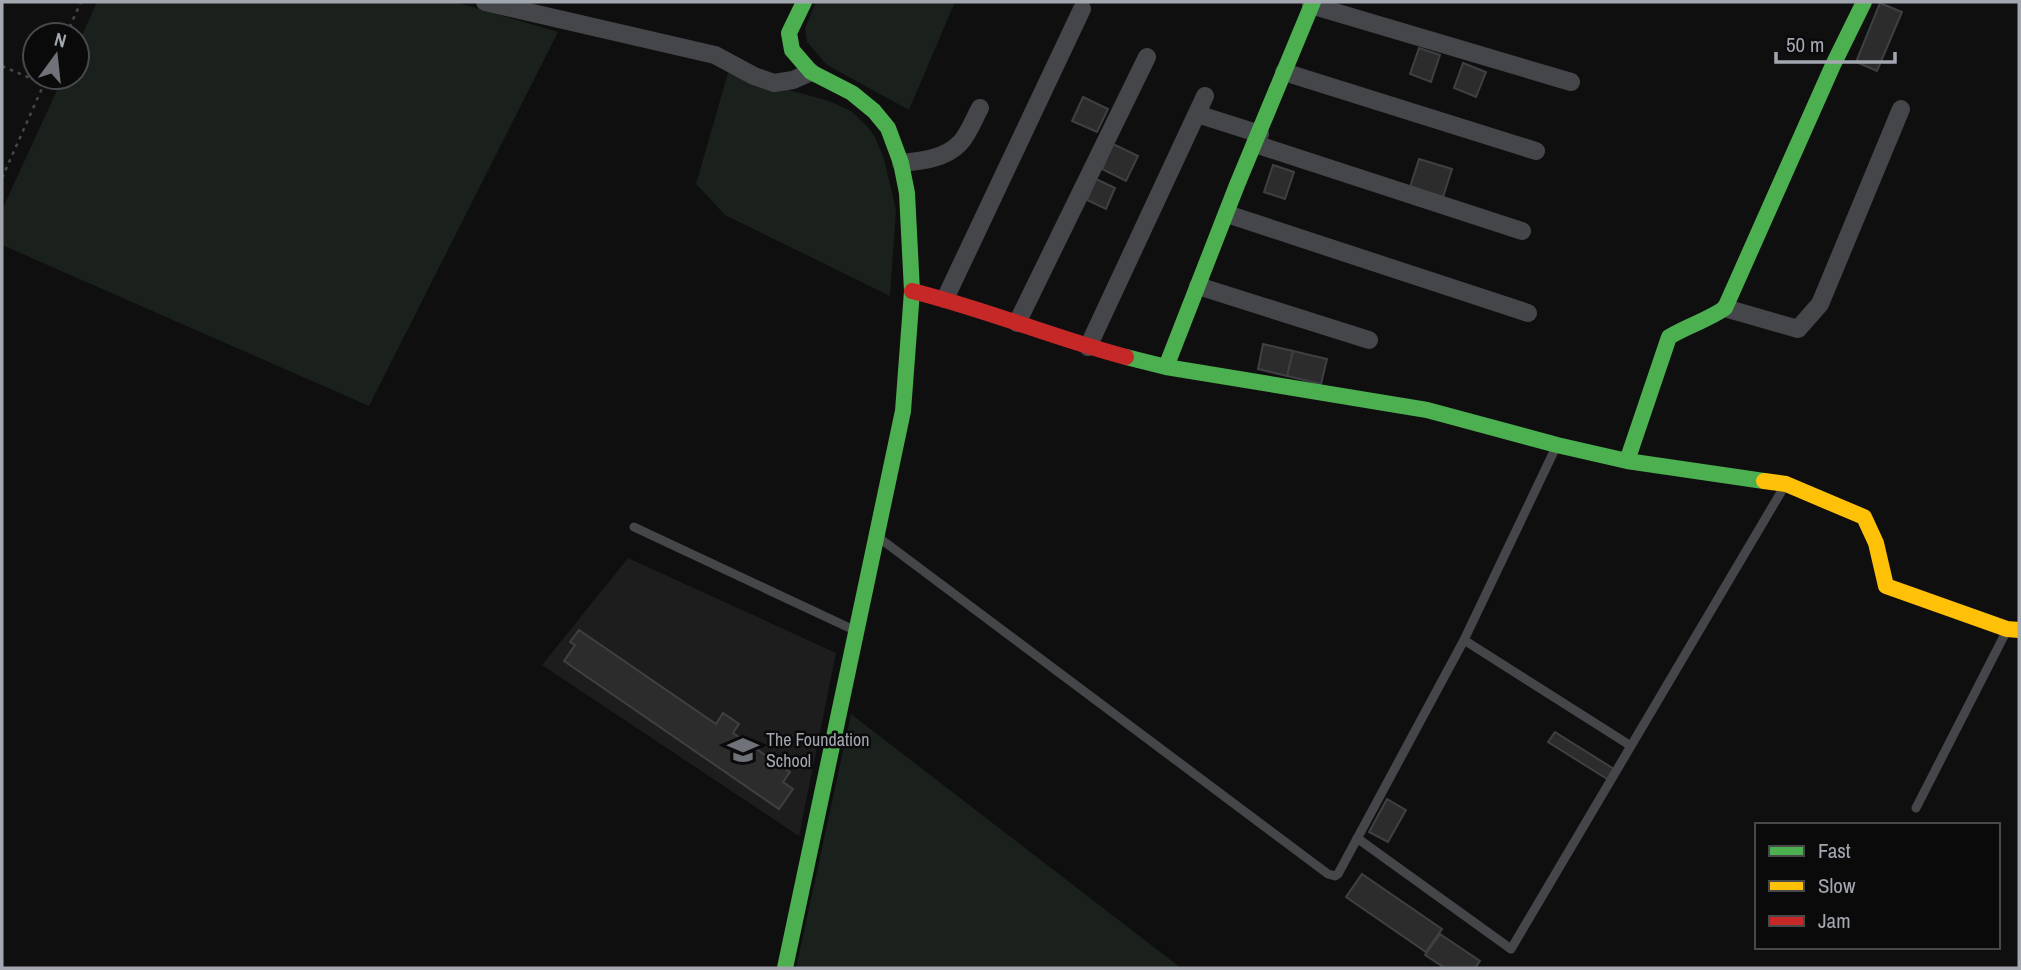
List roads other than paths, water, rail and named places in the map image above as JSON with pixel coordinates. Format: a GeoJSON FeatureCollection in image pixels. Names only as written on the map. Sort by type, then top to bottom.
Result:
{"type":"FeatureCollection","features":[{"type":"Feature","properties":{"kind":"street"},"geometry":{"type":"LineString","coordinates":[[485,2],[715,55],[754,76],[774,83],[793,80],[811,72]]}},
{"type":"Feature","properties":{"kind":"street"},"geometry":{"type":"LineString","coordinates":[[785,968],[903,411],[912,291],[907,193],[901,163],[888,128],[874,111],[852,93],[811,72],[792,50],[789,33],[804,2]]}},
{"type":"Feature","properties":{"kind":"street"},"geometry":{"type":"LineString","coordinates":[[1627,461],[1668,337],[1687,326],[1711,318],[1725,308],[1833,65],[1864,2]]}},
{"type":"Feature","properties":{"kind":"street"},"geometry":{"type":"LineString","coordinates":[[1166,367],[1312,3],[1572,82]]}},
{"type":"Feature","properties":{"kind":"street"},"geometry":{"type":"LineString","coordinates":[[945,299],[1082,9]]}},
{"type":"Feature","properties":{"kind":"street"},"geometry":{"type":"LineString","coordinates":[[1017,323],[1147,57]]}},
{"type":"Feature","properties":{"kind":"street"},"geometry":{"type":"LineString","coordinates":[[1284,72],[1536,151]]}},
{"type":"Feature","properties":{"kind":"street"},"geometry":{"type":"LineString","coordinates":[[1088,347],[1205,96]]}},
{"type":"Feature","properties":{"kind":"street"},"geometry":{"type":"LineString","coordinates":[[901,163],[928,160],[950,151],[961,142],[980,108]]}},
{"type":"Feature","properties":{"kind":"street"},"geometry":{"type":"LineString","coordinates":[[1725,308],[1798,329],[1809,318],[1820,304],[1900,109]]}},
{"type":"Feature","properties":{"kind":"street"},"geometry":{"type":"LineString","coordinates":[[1198,114],[1257,139],[1522,231]]}},
{"type":"Feature","properties":{"kind":"street"},"geometry":{"type":"LineString","coordinates":[[1227,214],[1528,313]]}},
{"type":"Feature","properties":{"kind":"street"},"geometry":{"type":"LineString","coordinates":[[1198,286],[1369,340]]}},
{"type":"Feature","properties":{"kind":"street"},"geometry":{"type":"LineString","coordinates":[[912,291],[945,299],[1088,347],[1166,367],[1427,410],[1627,461],[1786,484],[1864,517],[1875,542],[1886,586],[2013,630]]}},
{"type":"Feature","properties":{"kind":"lane"},"geometry":{"type":"LineString","coordinates":[[876,535],[1332,876],[1338,874],[1464,640],[1557,445]]}},
{"type":"Feature","properties":{"kind":"lane"},"geometry":{"type":"LineString","coordinates":[[1357,838],[1511,948],[1786,484]]}},
{"type":"Feature","properties":{"kind":"lane"},"geometry":{"type":"LineString","coordinates":[[634,527],[856,630]]}},
{"type":"Feature","properties":{"kind":"lane"},"geometry":{"type":"LineString","coordinates":[[1916,808],[2013,630]]}},
{"type":"Feature","properties":{"kind":"lane"},"geometry":{"type":"LineString","coordinates":[[1464,640],[1631,746]]}},
{"type":"Feature","properties":{"kind":"place","name":"The Foundation School"},"geometry":{"type":"Point","coordinates":[743,750]}}]}
